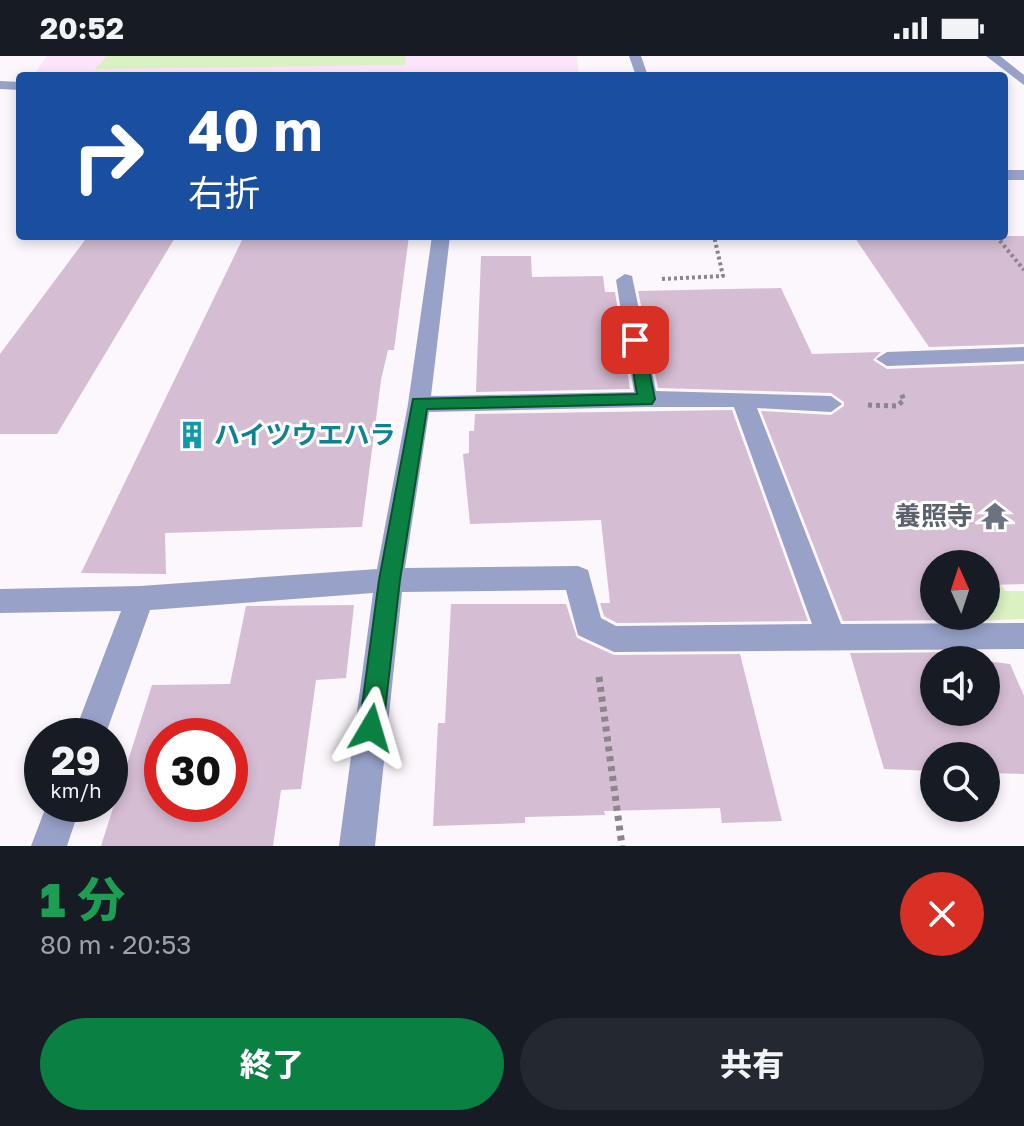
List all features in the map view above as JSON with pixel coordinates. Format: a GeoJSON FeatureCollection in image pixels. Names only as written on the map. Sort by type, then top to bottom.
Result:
{"type":"FeatureCollection","features":[{"type":"Feature","properties":{"kind":"street"},"geometry":{"type":"LineString","coordinates":[[992,56],[1024,83]]}},
{"type":"Feature","properties":{"kind":"street"},"geometry":{"type":"LineString","coordinates":[[357,846],[389,580],[419,404],[440,240]]}},
{"type":"Feature","properties":{"kind":"street"},"geometry":{"type":"LineString","coordinates":[[625,280],[646,399]]}},
{"type":"Feature","properties":{"kind":"street"},"geometry":{"type":"LineString","coordinates":[[887,359],[1024,354]]}},
{"type":"Feature","properties":{"kind":"street"},"geometry":{"type":"LineString","coordinates":[[419,404],[646,399],[742,399],[831,404]]}},
{"type":"Feature","properties":{"kind":"street"},"geometry":{"type":"LineString","coordinates":[[742,399],[831,637]]}},
{"type":"Feature","properties":{"kind":"street"},"geometry":{"type":"LineString","coordinates":[[0,601],[140,598],[389,580],[578,578],[588,626],[614,639],[1024,636]]}},
{"type":"Feature","properties":{"kind":"street"},"geometry":{"type":"LineString","coordinates":[[96,718],[140,598]]}},
{"type":"Feature","properties":{"kind":"street"},"geometry":{"type":"LineString","coordinates":[[49,846],[58,822]]}},
{"type":"Feature","properties":{"kind":"path"},"geometry":{"type":"LineString","coordinates":[[625,280],[723,276],[715,240]]}},
{"type":"Feature","properties":{"kind":"path"},"geometry":{"type":"LineString","coordinates":[[999,240],[1024,270]]}},
{"type":"Feature","properties":{"kind":"path"},"geometry":{"type":"LineString","coordinates":[[831,404],[897,406],[904,400],[887,359]]}},
{"type":"Feature","properties":{"kind":"path"},"geometry":{"type":"LineString","coordinates":[[588,626],[597,661],[622,846]]}},
{"type":"Feature","properties":{"kind":"shaded area"},"geometry":{"type":"Polygon","coordinates":[[[47,56],[577,56],[579,72],[36,72],[47,56]]]}},
{"type":"Feature","properties":{"kind":"green space"},"geometry":{"type":"Polygon","coordinates":[[[107,56],[406,56],[405,65],[95,69],[107,56]]]}},
{"type":"Feature","properties":{"kind":"green space"},"geometry":{"type":"Polygon","coordinates":[[[906,418],[982,550],[978,550],[906,418]]]}},
{"type":"Feature","properties":{"kind":"green space"},"geometry":{"type":"Polygon","coordinates":[[[1000,582],[1005,591],[1024,591],[1024,619],[1000,620],[1000,582]]]}},
{"type":"Feature","properties":{"kind":"building"},"geometry":{"type":"Polygon","coordinates":[[[1008,236],[1024,236],[1024,344],[929,347],[856,240],[1008,240],[1008,236]]]}},
{"type":"Feature","properties":{"kind":"building"},"geometry":{"type":"Polygon","coordinates":[[[85,240],[174,240],[57,434],[0,434],[0,354],[85,240]]]}},
{"type":"Feature","properties":{"kind":"building"},"geometry":{"type":"Polygon","coordinates":[[[242,240],[408,240],[394,350],[388,350],[381,380],[362,527],[165,533],[166,574],[81,573],[242,240]]]}},
{"type":"Feature","properties":{"kind":"building"},"geometry":{"type":"Polygon","coordinates":[[[481,256],[531,256],[532,277],[603,276],[605,292],[615,292],[630,389],[476,392],[481,256]]]}},
{"type":"Feature","properties":{"kind":"building"},"geometry":{"type":"Polygon","coordinates":[[[781,288],[812,354],[881,352],[873,360],[887,369],[1024,364],[1024,584],[1000,585],[1000,550],[920,550],[920,620],[843,621],[761,411],[831,415],[844,406],[844,402],[831,393],[658,388],[638,291],[781,288]]]}},
{"type":"Feature","properties":{"kind":"building"},"geometry":{"type":"Polygon","coordinates":[[[732,410],[808,621],[617,623],[604,616],[600,603],[610,603],[601,520],[470,524],[463,454],[469,453],[469,431],[474,431],[475,414],[732,410]]]}},
{"type":"Feature","properties":{"kind":"building"},"geometry":{"type":"Polygon","coordinates":[[[451,604],[566,604],[577,638],[614,655],[740,654],[782,821],[722,823],[720,808],[604,811],[605,815],[525,817],[525,823],[433,826],[438,723],[445,723],[451,604]]]}},
{"type":"Feature","properties":{"kind":"building"},"geometry":{"type":"Polygon","coordinates":[[[354,605],[346,678],[316,680],[301,789],[281,790],[273,846],[101,846],[109,822],[128,822],[128,761],[152,685],[230,684],[246,606],[354,605]]]}},
{"type":"Feature","properties":{"kind":"building"},"geometry":{"type":"Polygon","coordinates":[[[920,652],[920,726],[1000,726],[1000,663],[1010,664],[1024,696],[1024,774],[1000,773],[1000,742],[920,742],[920,770],[884,769],[850,653],[920,652]]]}},
{"type":"Feature","properties":{"kind":"place","name":"ハイツウエハラ"},"geometry":{"type":"Point","coordinates":[192,435]}},
{"type":"Feature","properties":{"kind":"place","name":"養照寺"},"geometry":{"type":"Point","coordinates":[995,516]}},
{"type":"Feature","properties":{"kind":"route"},"geometry":{"type":"LineString","coordinates":[[371,728],[389,580],[419,404],[646,399],[635,340]]}}]}
